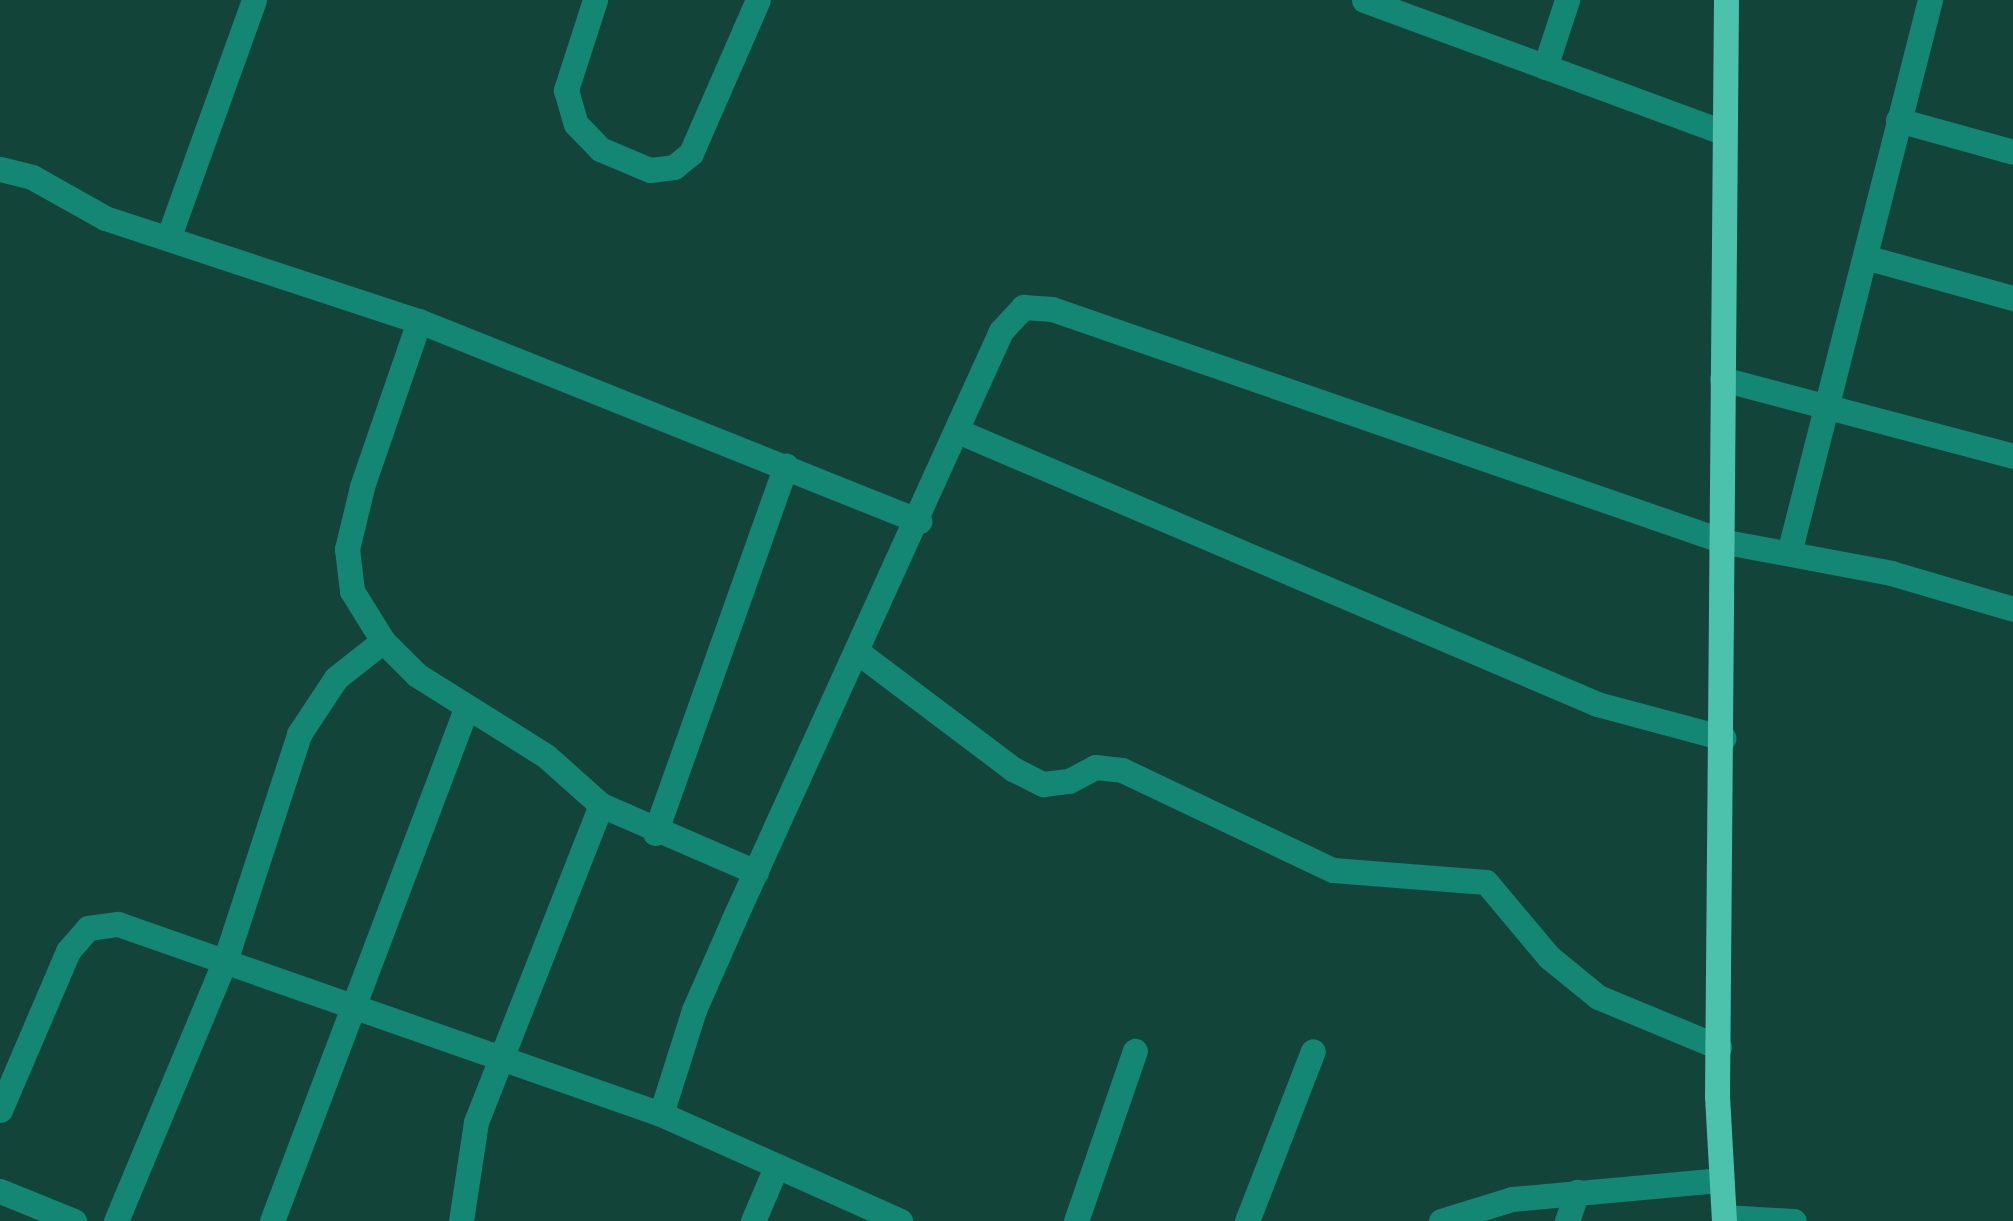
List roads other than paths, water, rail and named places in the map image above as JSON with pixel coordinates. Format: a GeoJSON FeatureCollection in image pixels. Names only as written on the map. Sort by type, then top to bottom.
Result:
{"type":"FeatureCollection","features":[{"type":"Feature","properties":{"kind":"main road"},"geometry":{"type":"LineString","coordinates":[[1724,1219],[1719,1047],[1726,542],[1722,132],[1726,0]]}},
{"type":"Feature","properties":{"kind":"street"},"geometry":{"type":"LineString","coordinates":[[169,236],[254,0]]}},
{"type":"Feature","properties":{"kind":"street"},"geometry":{"type":"LineString","coordinates":[[596,0],[566,90],[576,124],[600,149],[650,170],[674,167],[692,153],[758,0]]}},
{"type":"Feature","properties":{"kind":"street"},"geometry":{"type":"LineString","coordinates":[[1364,0],[1434,12],[1545,67],[1722,132]]}},
{"type":"Feature","properties":{"kind":"street"},"geometry":{"type":"LineString","coordinates":[[1545,67],[1567,0]]}},
{"type":"Feature","properties":{"kind":"street"},"geometry":{"type":"LineString","coordinates":[[1788,553],[1930,0]]}},
{"type":"Feature","properties":{"kind":"street"},"geometry":{"type":"LineString","coordinates":[[1898,120],[2013,152]]}},
{"type":"Feature","properties":{"kind":"street"},"geometry":{"type":"LineString","coordinates":[[0,169],[32,177],[105,218],[419,321],[920,521]]}},
{"type":"Feature","properties":{"kind":"street"},"geometry":{"type":"LineString","coordinates":[[1865,256],[2013,298]]}},
{"type":"Feature","properties":{"kind":"street"},"geometry":{"type":"LineString","coordinates":[[661,1114],[694,1010],[920,521],[1001,330],[1022,308],[1052,309],[1726,542],[1788,553],[2013,609]]}},
{"type":"Feature","properties":{"kind":"street"},"geometry":{"type":"LineString","coordinates":[[419,321],[347,549],[352,592],[384,641],[466,709],[546,756],[601,806],[655,833],[756,872]]}},
{"type":"Feature","properties":{"kind":"street"},"geometry":{"type":"LineString","coordinates":[[1722,379],[1824,402],[2013,456]]}},
{"type":"Feature","properties":{"kind":"street"},"geometry":{"type":"LineString","coordinates":[[960,432],[1598,704],[1724,738]]}},
{"type":"Feature","properties":{"kind":"street"},"geometry":{"type":"LineString","coordinates":[[655,833],[786,466]]}},
{"type":"Feature","properties":{"kind":"street"},"geometry":{"type":"LineString","coordinates":[[116,1221],[225,961],[299,734],[336,678],[384,641]]}},
{"type":"Feature","properties":{"kind":"street"},"geometry":{"type":"LineString","coordinates":[[859,652],[1013,769],[1043,784],[1069,781],[1095,767],[1122,770],[1334,870],[1486,882],[1548,957],[1598,997],[1719,1047]]}},
{"type":"Feature","properties":{"kind":"street"},"geometry":{"type":"LineString","coordinates":[[272,1221],[466,709]]}},
{"type":"Feature","properties":{"kind":"street"},"geometry":{"type":"LineString","coordinates":[[462,1221],[476,1122],[506,1055],[601,806]]}},
{"type":"Feature","properties":{"kind":"street"},"geometry":{"type":"LineString","coordinates":[[0,1110],[68,951],[88,928],[118,924],[506,1055],[661,1114],[900,1221]]}},
{"type":"Feature","properties":{"kind":"street"},"geometry":{"type":"LineString","coordinates":[[1076,1221],[1136,1051]]}},
{"type":"Feature","properties":{"kind":"street"},"geometry":{"type":"LineString","coordinates":[[1246,1221],[1313,1051]]}},
{"type":"Feature","properties":{"kind":"street"},"geometry":{"type":"LineString","coordinates":[[752,1221],[776,1166]]}},
{"type":"Feature","properties":{"kind":"street"},"geometry":{"type":"LineString","coordinates":[[1441,1221],[1512,1199],[1720,1180]]}},
{"type":"Feature","properties":{"kind":"street"},"geometry":{"type":"LineString","coordinates":[[0,1191],[74,1221]]}},
{"type":"Feature","properties":{"kind":"street"},"geometry":{"type":"LineString","coordinates":[[1567,1221],[1577,1192]]}},
{"type":"Feature","properties":{"kind":"street"},"geometry":{"type":"LineString","coordinates":[[1724,1219],[1794,1221]]}}]}
